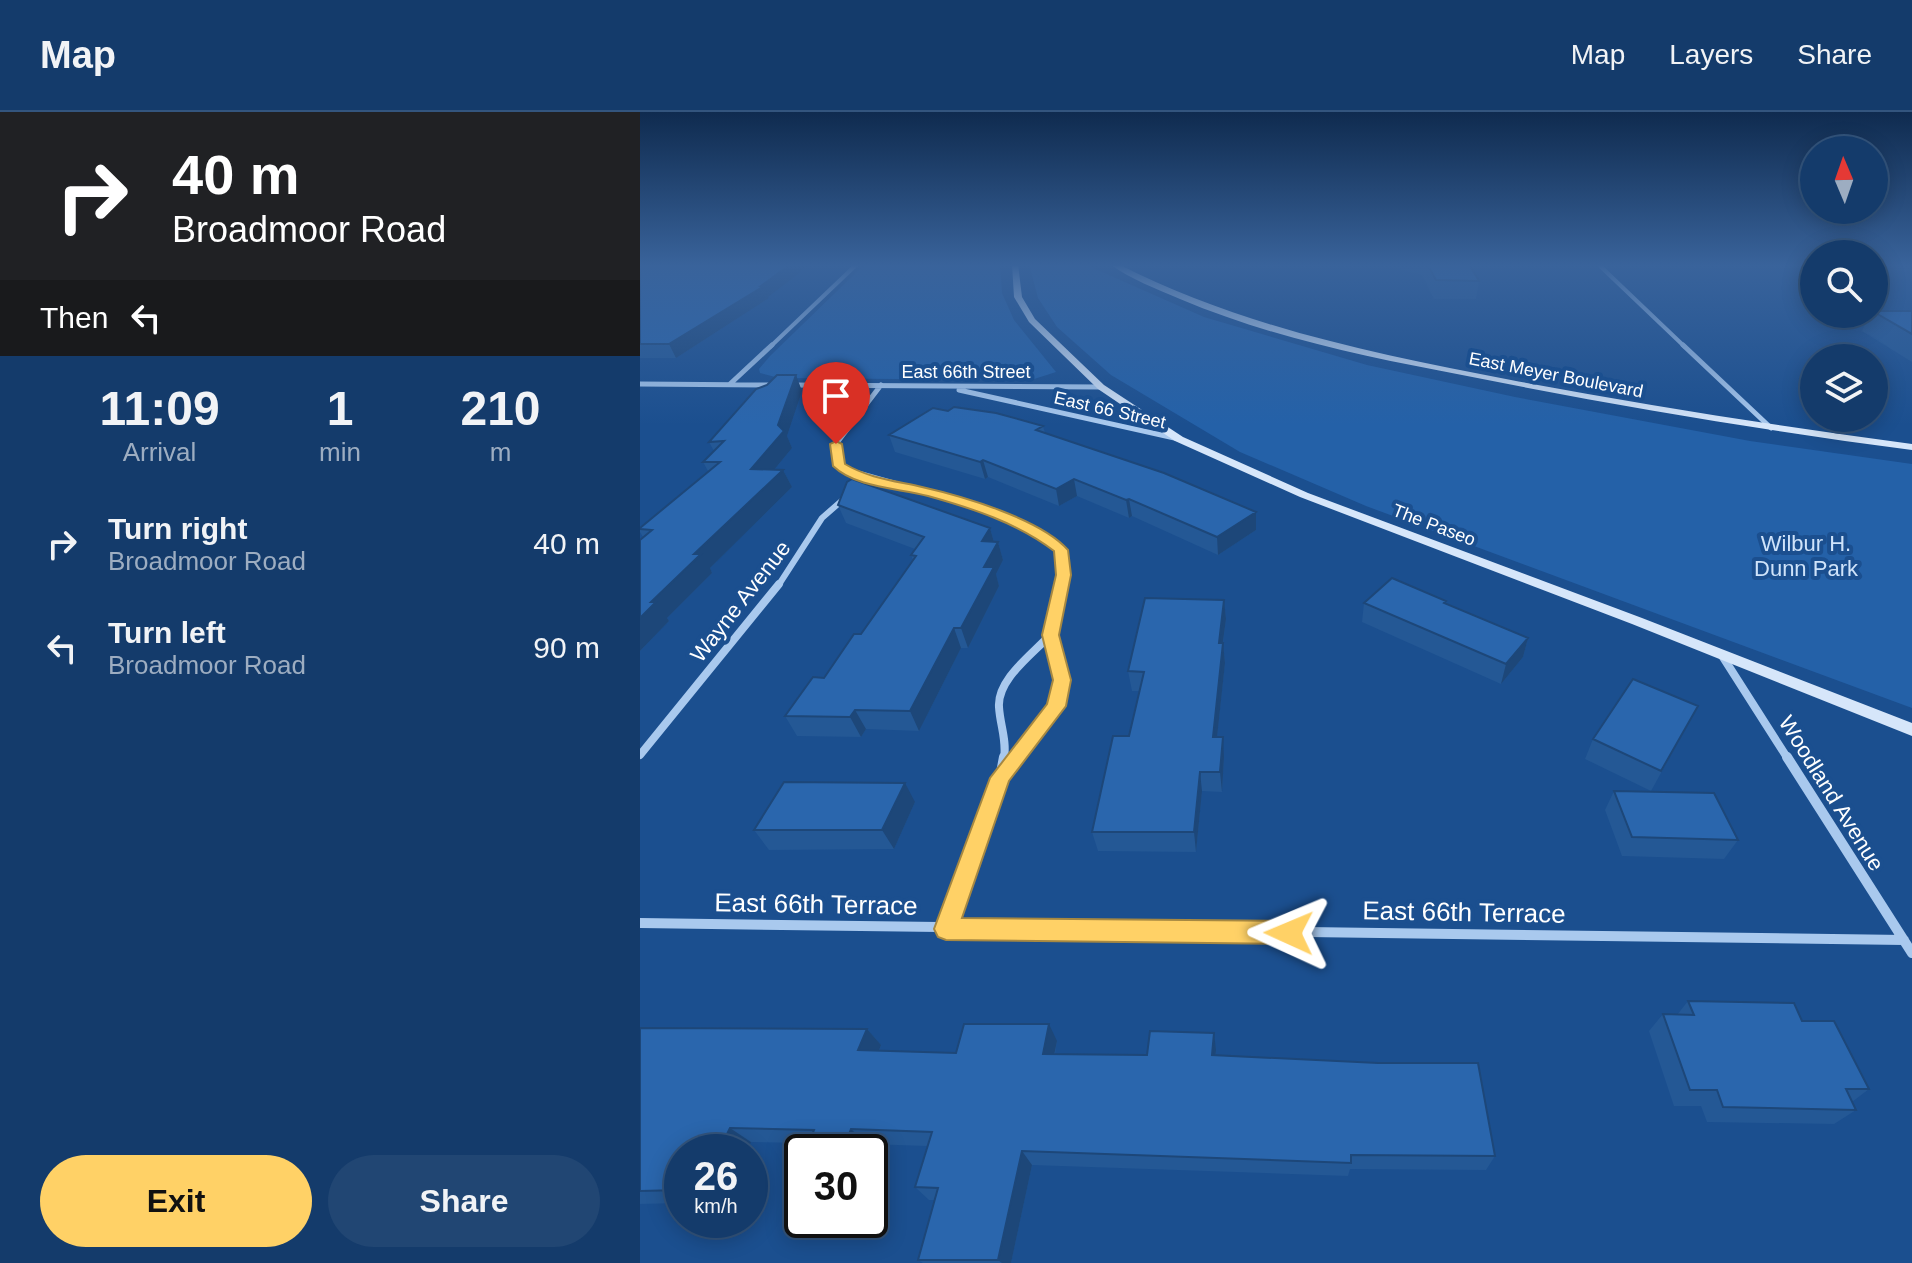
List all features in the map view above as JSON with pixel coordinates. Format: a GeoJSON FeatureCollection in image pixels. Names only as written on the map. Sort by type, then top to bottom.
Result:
{"type":"FeatureCollection","features":[{"type":"Feature","properties":{"kind":"main road","name":"The Paseo"},"geometry":{"type":"LineString","coordinates":[[1031,318],[1101,387],[1179,439],[1304,495],[1721,653],[1912,730]]}},
{"type":"Feature","properties":{"kind":"main road","name":"East Meyer Boulevard"},"geometry":{"type":"LineString","coordinates":[[1238,318],[1366,354],[1626,405],[1772,429],[1912,447]]}},
{"type":"Feature","properties":{"kind":"street"},"geometry":{"type":"LineString","coordinates":[[730,385],[801,318]]}},
{"type":"Feature","properties":{"kind":"street"},"geometry":{"type":"LineString","coordinates":[[1655,318],[1772,429]]}},
{"type":"Feature","properties":{"kind":"street","name":"East 66th Street"},"geometry":{"type":"LineString","coordinates":[[640,384],[1101,387]]}},
{"type":"Feature","properties":{"kind":"street"},"geometry":{"type":"LineString","coordinates":[[881,385],[836,444],[839,466],[856,476],[934,494],[1022,524],[1061,550],[1064,575],[1050,635],[1062,680],[1056,706],[1000,778]]}},
{"type":"Feature","properties":{"kind":"street","name":"East 66 Street"},"geometry":{"type":"LineString","coordinates":[[942,386],[1179,439]]}},
{"type":"Feature","properties":{"kind":"street","name":"Wayne Avenue"},"geometry":{"type":"LineString","coordinates":[[640,755],[783,580],[822,518],[876,480]]}},
{"type":"Feature","properties":{"kind":"street"},"geometry":{"type":"LineString","coordinates":[[946,929],[1000,778],[1006,746],[998,704],[1005,683],[1050,635]]}},
{"type":"Feature","properties":{"kind":"street","name":"Woodland Avenue"},"geometry":{"type":"LineString","coordinates":[[1721,653],[1912,953]]}},
{"type":"Feature","properties":{"kind":"street","name":"East 66th Terrace"},"geometry":{"type":"LineString","coordinates":[[640,923],[1904,940]]}},
{"type":"Feature","properties":{"kind":"green space"},"geometry":{"type":"Polygon","coordinates":[[[810,318],[1013,318],[1056,372],[1031,380],[779,378],[760,373],[759,369],[810,318]]]}},
{"type":"Feature","properties":{"kind":"green space","name":"Wilbur H. Dunn Park"},"geometry":{"type":"Polygon","coordinates":[[[1051,318],[1206,318],[1367,365],[1515,397],[1750,441],[1912,464],[1912,708],[1366,506],[1240,452],[1111,375],[1057,327],[1051,318]]]}},
{"type":"Feature","properties":{"kind":"building"},"geometry":{"type":"Polygon","coordinates":[[[640,318],[712,318],[669,344],[640,344],[640,318]]]}},
{"type":"Feature","properties":{"kind":"building"},"geometry":{"type":"Polygon","coordinates":[[[1888,318],[1912,318],[1912,334],[1888,320],[1888,318]]]}},
{"type":"Feature","properties":{"kind":"building"},"geometry":{"type":"Polygon","coordinates":[[[777,375],[796,375],[778,425],[784,431],[751,469],[783,470],[694,554],[701,554],[651,602],[656,602],[640,618],[640,540],[652,530],[640,528],[720,462],[703,462],[724,441],[709,442],[756,389],[767,385],[777,375]]]}},
{"type":"Feature","properties":{"kind":"building"},"geometry":{"type":"Polygon","coordinates":[[[954,407],[996,413],[1043,426],[1036,430],[1164,473],[1256,512],[1217,537],[1074,479],[1056,489],[983,460],[980,462],[889,435],[933,408],[948,411],[954,407]]]}},
{"type":"Feature","properties":{"kind":"building"},"geometry":{"type":"Polygon","coordinates":[[[852,479],[990,528],[982,541],[998,542],[984,567],[994,567],[961,628],[954,628],[910,711],[855,710],[850,717],[785,716],[813,677],[824,678],[854,634],[861,634],[916,556],[911,555],[924,537],[838,505],[847,482],[852,479]]]}},
{"type":"Feature","properties":{"kind":"building"},"geometry":{"type":"Polygon","coordinates":[[[1392,578],[1528,638],[1506,664],[1364,603],[1392,578]]]}},
{"type":"Feature","properties":{"kind":"building"},"geometry":{"type":"Polygon","coordinates":[[[1145,598],[1224,600],[1219,643],[1223,643],[1213,737],[1223,737],[1220,772],[1200,772],[1194,832],[1092,832],[1113,736],[1129,736],[1144,672],[1128,671],[1145,598]]]}},
{"type":"Feature","properties":{"kind":"building"},"geometry":{"type":"Polygon","coordinates":[[[1633,679],[1698,706],[1661,771],[1593,739],[1633,679]]]}},
{"type":"Feature","properties":{"kind":"building"},"geometry":{"type":"Polygon","coordinates":[[[784,782],[905,783],[882,830],[754,830],[784,782]]]}},
{"type":"Feature","properties":{"kind":"building"},"geometry":{"type":"Polygon","coordinates":[[[1614,791],[1714,793],[1738,840],[1632,837],[1614,791]]]}},
{"type":"Feature","properties":{"kind":"building"},"geometry":{"type":"Polygon","coordinates":[[[1688,1001],[1794,1003],[1802,1021],[1834,1021],[1869,1089],[1846,1089],[1856,1110],[1723,1107],[1717,1090],[1690,1090],[1663,1014],[1694,1015],[1688,1001]]]}},
{"type":"Feature","properties":{"kind":"building"},"geometry":{"type":"Polygon","coordinates":[[[964,1024],[1049,1024],[1043,1054],[1147,1055],[1150,1031],[1214,1033],[1212,1055],[1378,1063],[1478,1063],[1495,1156],[1351,1155],[1351,1163],[1022,1151],[998,1260],[918,1260],[938,1188],[915,1187],[932,1132],[851,1129],[849,1134],[812,1134],[814,1130],[730,1128],[727,1134],[664,1134],[664,1190],[640,1191],[640,1028],[867,1029],[858,1050],[956,1053],[964,1024]]]}},
{"type":"Feature","properties":{"kind":"route"},"geometry":{"type":"LineString","coordinates":[[836,444],[839,466],[856,476],[934,494],[1022,524],[1061,550],[1064,575],[1050,635],[1062,680],[1056,706],[1000,778],[946,929],[1289,933]]}}]}
